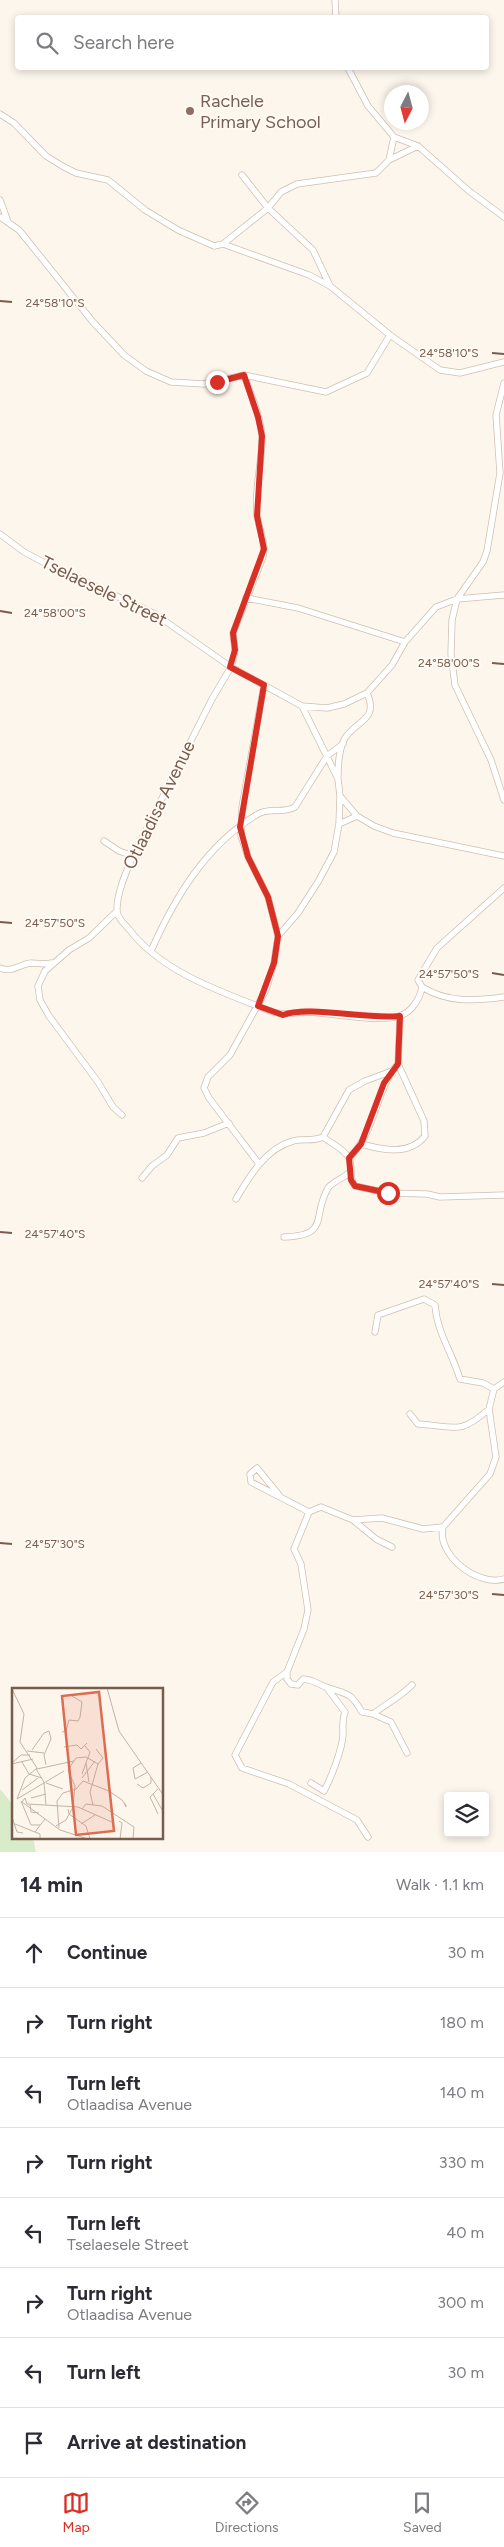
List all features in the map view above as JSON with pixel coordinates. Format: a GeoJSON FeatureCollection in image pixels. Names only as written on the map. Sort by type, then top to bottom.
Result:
{"type":"FeatureCollection","features":[{"type":"Feature","properties":{"kind":"street"},"geometry":{"type":"LineString","coordinates":[[335,0],[336,15]]}},
{"type":"Feature","properties":{"kind":"street"},"geometry":{"type":"LineString","coordinates":[[349,70],[368,106],[394,137],[418,146],[469,191],[504,217]]}},
{"type":"Feature","properties":{"kind":"street"},"geometry":{"type":"LineString","coordinates":[[0,114],[14,124],[26,138],[52,160],[76,173],[113,183],[145,210],[178,230],[214,246],[223,244],[268,208],[281,192],[296,184],[376,173],[389,160],[418,146]]}},
{"type":"Feature","properties":{"kind":"street"},"geometry":{"type":"LineString","coordinates":[[389,160],[394,137]]}},
{"type":"Feature","properties":{"kind":"street"},"geometry":{"type":"LineString","coordinates":[[242,176],[268,208],[313,250],[330,286]]}},
{"type":"Feature","properties":{"kind":"street"},"geometry":{"type":"LineString","coordinates":[[0,200],[8,222]]}},
{"type":"Feature","properties":{"kind":"street"},"geometry":{"type":"LineString","coordinates":[[0,217],[19,230],[93,322],[124,355],[146,371],[171,382],[194,385],[244,375],[319,392],[331,390],[367,373],[390,335]]}},
{"type":"Feature","properties":{"kind":"street"},"geometry":{"type":"LineString","coordinates":[[223,244],[309,275],[330,286],[390,335],[430,364],[449,372],[471,371],[504,362]]}},
{"type":"Feature","properties":{"kind":"street","name":"Otlaadisa Avenue"},"geometry":{"type":"LineString","coordinates":[[117,911],[123,883],[133,856],[212,698],[230,667],[235,650],[233,633],[264,549],[257,516],[262,436],[258,417],[244,375]]}},
{"type":"Feature","properties":{"kind":"street"},"geometry":{"type":"LineString","coordinates":[[504,383],[496,415],[500,473],[487,551],[483,562],[457,599],[452,620],[452,671],[461,700],[492,760],[504,800]]}},
{"type":"Feature","properties":{"kind":"street","name":"Tselaesele Street"},"geometry":{"type":"LineString","coordinates":[[0,534],[24,552],[44,563],[155,614],[230,667],[302,706],[327,708],[344,704],[367,693],[392,666],[405,642],[431,611],[457,599],[504,595]]}},
{"type":"Feature","properties":{"kind":"street"},"geometry":{"type":"LineString","coordinates":[[246,598],[298,608],[405,642]]}},
{"type":"Feature","properties":{"kind":"street"},"geometry":{"type":"LineString","coordinates":[[259,1164],[206,1092],[205,1083],[208,1077],[230,1055],[258,1006],[274,963],[278,936],[268,897],[248,857],[240,827],[264,685]]}},
{"type":"Feature","properties":{"kind":"street"},"geometry":{"type":"LineString","coordinates":[[278,936],[298,913],[334,852],[339,824],[339,758],[345,738],[365,719],[371,710],[371,702],[367,693]]}},
{"type":"Feature","properties":{"kind":"street"},"geometry":{"type":"LineString","coordinates":[[302,706],[338,779]]}},
{"type":"Feature","properties":{"kind":"street"},"geometry":{"type":"LineString","coordinates":[[151,951],[175,902],[190,879],[221,842],[259,813],[296,807],[327,756],[343,744]]}},
{"type":"Feature","properties":{"kind":"street"},"geometry":{"type":"LineString","coordinates":[[340,796],[357,816],[374,826],[393,833],[504,856]]}},
{"type":"Feature","properties":{"kind":"street"},"geometry":{"type":"LineString","coordinates":[[339,824],[357,816]]}},
{"type":"Feature","properties":{"kind":"street"},"geometry":{"type":"LineString","coordinates":[[104,840],[119,851],[133,856]]}},
{"type":"Feature","properties":{"kind":"street"},"geometry":{"type":"LineString","coordinates":[[504,888],[437,948],[418,980],[422,987],[443,997],[481,1000],[504,997]]}},
{"type":"Feature","properties":{"kind":"street"},"geometry":{"type":"LineString","coordinates":[[122,1116],[113,1107],[84,1063],[72,1049],[40,1000],[38,986],[40,978],[54,962],[89,938],[117,911],[136,939],[151,951],[200,982],[283,1015],[291,1012],[306,1012],[386,1018],[400,1016],[416,1002],[422,987]]}},
{"type":"Feature","properties":{"kind":"street"},"geometry":{"type":"LineString","coordinates":[[0,968],[7,971],[30,963],[45,965],[54,962]]}},
{"type":"Feature","properties":{"kind":"street"},"geometry":{"type":"LineString","coordinates":[[361,1144],[383,1150],[400,1149],[418,1143],[425,1136],[426,1126],[398,1064],[400,1016]]}},
{"type":"Feature","properties":{"kind":"street"},"geometry":{"type":"LineString","coordinates":[[349,1158],[361,1144],[384,1083],[398,1064]]}},
{"type":"Feature","properties":{"kind":"street"},"geometry":{"type":"LineString","coordinates":[[236,1199],[259,1164],[281,1146],[291,1141],[316,1140],[323,1137],[349,1090],[392,1070]]}},
{"type":"Feature","properties":{"kind":"street"},"geometry":{"type":"LineString","coordinates":[[142,1178],[152,1166],[167,1155],[178,1138],[204,1133],[229,1123]]}},
{"type":"Feature","properties":{"kind":"street"},"geometry":{"type":"LineString","coordinates":[[323,1137],[338,1147],[349,1158],[350,1172],[355,1186],[388,1193],[427,1194],[440,1197],[504,1195]]}},
{"type":"Feature","properties":{"kind":"street"},"geometry":{"type":"LineString","coordinates":[[284,1237],[307,1235],[314,1230],[329,1187],[350,1172]]}},
{"type":"Feature","properties":{"kind":"street"},"geometry":{"type":"LineString","coordinates":[[375,1332],[378,1315],[424,1299],[435,1305],[436,1324],[455,1362],[460,1379],[483,1383],[494,1389]]}},
{"type":"Feature","properties":{"kind":"street"},"geometry":{"type":"LineString","coordinates":[[504,1382],[494,1389],[489,1409],[496,1457],[490,1474],[443,1527],[440,1535],[447,1551],[462,1568],[497,1581],[504,1579]]}},
{"type":"Feature","properties":{"kind":"street"},"geometry":{"type":"LineString","coordinates":[[410,1414],[418,1424],[441,1425],[458,1429],[468,1426],[489,1409]]}},
{"type":"Feature","properties":{"kind":"street"},"geometry":{"type":"LineString","coordinates":[[279,1495],[257,1468],[250,1474],[250,1482],[268,1493],[279,1495],[309,1512]]}},
{"type":"Feature","properties":{"kind":"street"},"geometry":{"type":"LineString","coordinates":[[311,1783],[324,1790],[326,1786],[342,1735],[341,1723],[345,1712],[328,1688],[316,1680],[303,1679],[298,1685],[291,1684],[287,1679],[287,1672],[304,1629],[308,1610],[301,1564],[294,1550],[309,1512],[321,1507],[353,1520],[376,1540],[392,1547]]}},
{"type":"Feature","properties":{"kind":"street"},"geometry":{"type":"LineString","coordinates":[[353,1520],[382,1518],[423,1529],[443,1527]]}},
{"type":"Feature","properties":{"kind":"street"},"geometry":{"type":"LineString","coordinates":[[287,1672],[272,1682],[236,1755],[242,1768],[289,1784],[357,1820],[368,1836]]}},
{"type":"Feature","properties":{"kind":"street"},"geometry":{"type":"LineString","coordinates":[[373,1714],[386,1704],[399,1698],[412,1685]]}},
{"type":"Feature","properties":{"kind":"street"},"geometry":{"type":"LineString","coordinates":[[328,1688],[344,1691],[355,1700],[362,1712],[373,1714],[390,1722],[407,1753]]}},
{"type":"Feature","properties":{"kind":"green space"},"geometry":{"type":"Polygon","coordinates":[[[0,1789],[12,1804],[12,1840],[33,1840],[36,1852],[0,1852],[0,1789]]]}},
{"type":"Feature","properties":{"kind":"place","name":"Rachele Primary School"},"geometry":{"type":"Point","coordinates":[190,111]}},
{"type":"Feature","properties":{"kind":"route"},"geometry":{"type":"LineString","coordinates":[[217,382],[244,375],[258,417],[262,436],[257,516],[264,549],[233,633],[235,650],[230,667],[264,685],[242,806],[240,827],[248,857],[268,897],[278,936],[274,963],[266,990],[258,1006],[283,1015],[291,1012],[306,1012],[362,1017],[386,1018],[400,1016],[398,1064],[384,1083],[367,1134],[349,1158],[352,1184],[365,1189],[388,1193]]}}]}
